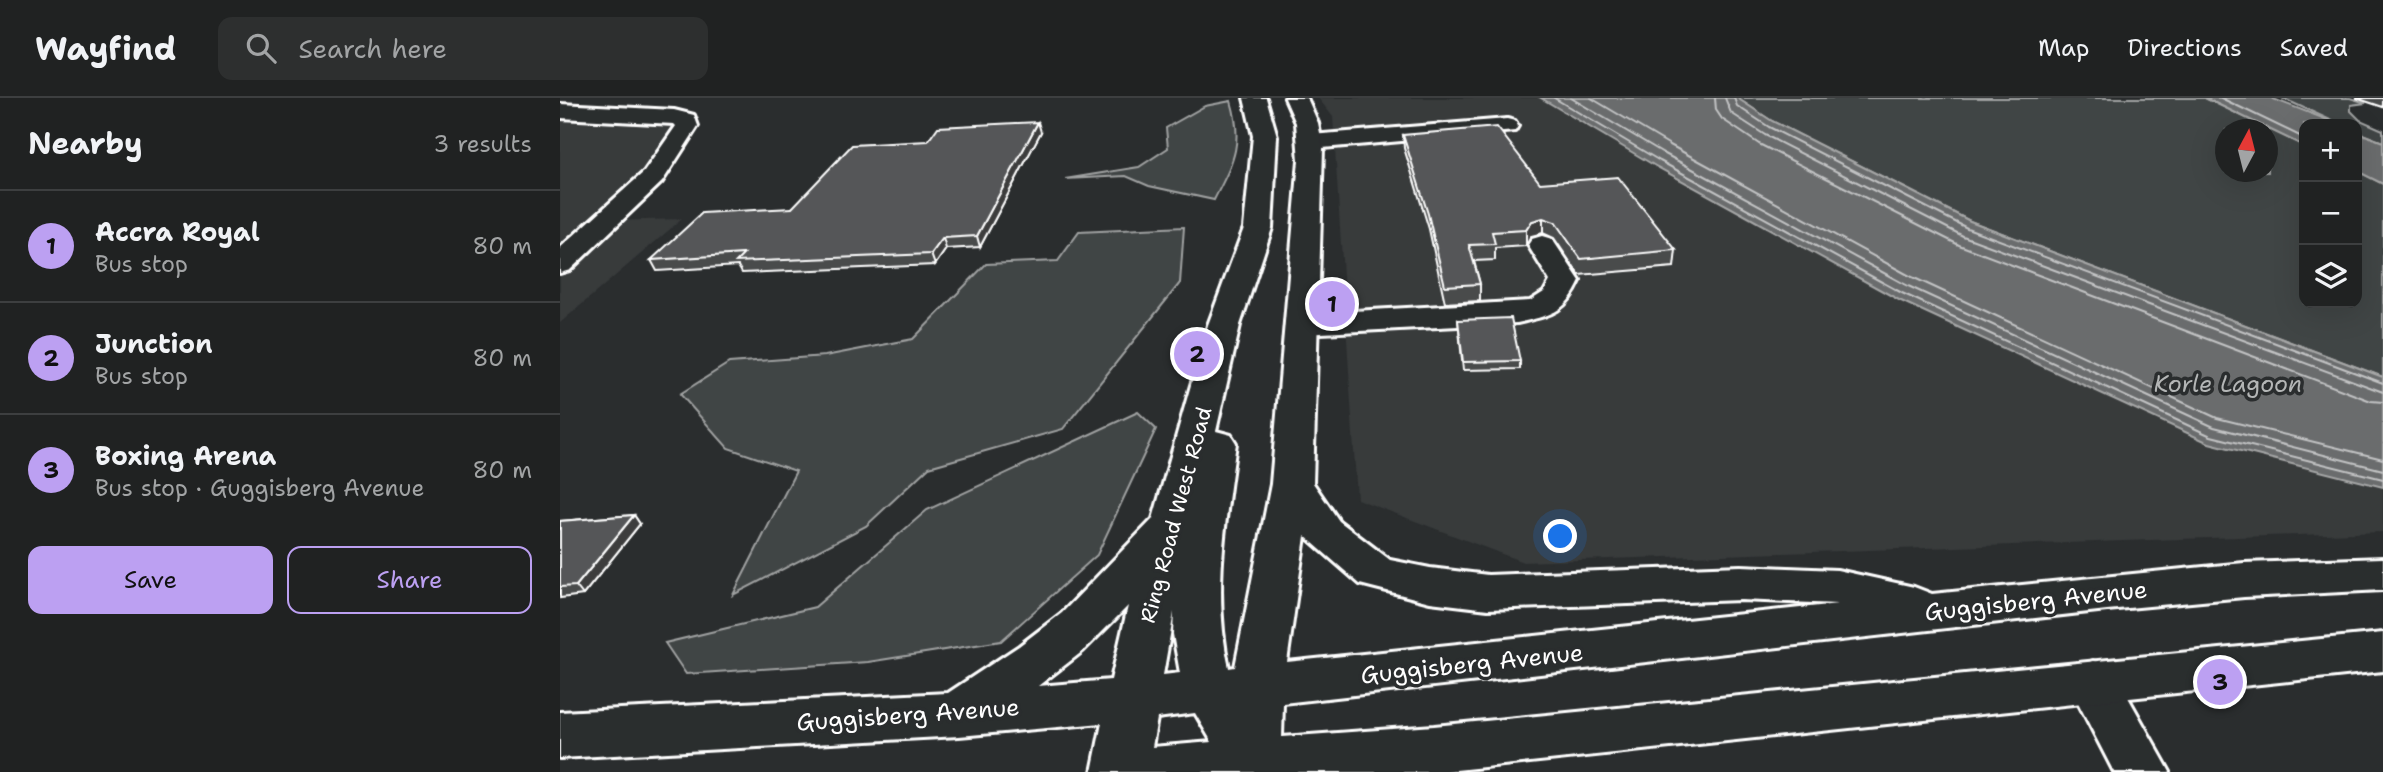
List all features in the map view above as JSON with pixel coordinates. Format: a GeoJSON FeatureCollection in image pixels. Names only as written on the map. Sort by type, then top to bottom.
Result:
{"type":"FeatureCollection","features":[{"type":"Feature","properties":{"kind":"main road","name":"Ring Road West Road"},"geometry":{"type":"LineString","coordinates":[[1120,772],[1148,620],[1224,325],[1258,228],[1265,136],[1260,108],[1255,98]]}},
{"type":"Feature","properties":{"kind":"main road"},"geometry":{"type":"LineString","coordinates":[[1233,690],[1292,484],[1314,158],[1308,125],[1296,98]]}},
{"type":"Feature","properties":{"kind":"main road"},"geometry":{"type":"LineString","coordinates":[[560,111],[674,117],[686,120],[687,126],[653,177],[560,264]]}},
{"type":"Feature","properties":{"kind":"main road"},"geometry":{"type":"LineString","coordinates":[[1311,142],[1507,126]]}},
{"type":"Feature","properties":{"kind":"main road"},"geometry":{"type":"LineString","coordinates":[[1254,767],[1233,690],[1197,634],[1200,543],[1219,433],[1255,260],[1258,228]]}},
{"type":"Feature","properties":{"kind":"main road"},"geometry":{"type":"LineString","coordinates":[[1301,324],[1477,316],[1540,308],[1557,298],[1565,281],[1542,245]]}},
{"type":"Feature","properties":{"kind":"main road"},"geometry":{"type":"LineString","coordinates":[[1292,484],[1324,531],[1376,573],[1441,586],[1488,592],[1741,583],[1837,587],[1938,609],[2107,593]]}},
{"type":"Feature","properties":{"kind":"main road"},"geometry":{"type":"LineString","coordinates":[[959,714],[1035,661],[1079,625],[1115,590],[1173,523]]}},
{"type":"Feature","properties":{"kind":"main road","name":"Guggisberg Avenue"},"geometry":{"type":"LineString","coordinates":[[560,735],[959,714],[1134,699],[2107,593],[2244,580],[2383,574]]}},
{"type":"Feature","properties":{"kind":"main road"},"geometry":{"type":"LineString","coordinates":[[1138,772],[1418,760],[2093,681],[2383,652]]}},
{"type":"Feature","properties":{"kind":"main road"},"geometry":{"type":"LineString","coordinates":[[2093,681],[2142,772]]}},
{"type":"Feature","properties":{"kind":"shaded area"},"geometry":{"type":"Polygon","coordinates":[[[1318,98],[1541,98],[1657,167],[1899,300],[2209,443],[2383,487],[2383,532],[1523,562],[1357,499],[1333,117],[1318,98]]]}},
{"type":"Feature","properties":{"kind":"shaded area"},"geometry":{"type":"Polygon","coordinates":[[[1737,98],[2205,98],[2248,119],[2215,119],[2215,182],[2278,182],[2278,133],[2299,144],[2299,308],[2362,308],[2362,174],[2383,184],[2383,377],[1970,221],[1772,121],[1737,98]]]}},
{"type":"Feature","properties":{"kind":"shaded area"},"geometry":{"type":"Polygon","coordinates":[[[2282,98],[2350,98],[2366,103],[2351,105],[2351,111],[2359,119],[2328,119],[2282,98]]]}},
{"type":"Feature","properties":{"kind":"shaded area"},"geometry":{"type":"Polygon","coordinates":[[[1231,101],[1237,130],[1236,142],[1231,164],[1214,200],[1149,186],[1126,176],[1065,179],[1139,167],[1168,148],[1166,128],[1205,106],[1231,101]]]}},
{"type":"Feature","properties":{"kind":"shaded area"},"geometry":{"type":"Polygon","coordinates":[[[560,117],[675,121],[661,172],[604,221],[682,219],[560,323],[560,117]]]}},
{"type":"Feature","properties":{"kind":"shaded area"},"geometry":{"type":"Polygon","coordinates":[[[2362,121],[2383,130],[2383,142],[2362,134],[2362,121]]]}},
{"type":"Feature","properties":{"kind":"shaded area"},"geometry":{"type":"Polygon","coordinates":[[[1184,227],[1180,283],[1063,429],[929,467],[866,526],[733,595],[796,471],[728,448],[680,394],[729,363],[825,356],[913,339],[986,264],[1058,261],[1079,232],[1184,227]]]}},
{"type":"Feature","properties":{"kind":"shaded area"},"geometry":{"type":"Polygon","coordinates":[[[1138,412],[1156,429],[1097,555],[1001,641],[868,662],[686,674],[665,643],[815,607],[927,510],[1138,412]]]}},
{"type":"Feature","properties":{"kind":"water","name":"Korle Lagoon"},"geometry":{"type":"Polygon","coordinates":[[[1541,98],[1737,98],[1772,121],[1970,221],[2383,377],[2383,487],[2209,443],[1899,300],[1657,167],[1541,98]]]}},
{"type":"Feature","properties":{"kind":"water"},"geometry":{"type":"Polygon","coordinates":[[[2205,98],[2271,98],[2325,119],[2299,119],[2299,144],[2278,133],[2278,119],[2248,119],[2205,98]]]}},
{"type":"Feature","properties":{"kind":"water"},"geometry":{"type":"Polygon","coordinates":[[[2362,134],[2383,142],[2383,184],[2362,174],[2362,134]]]}},
{"type":"Feature","properties":{"kind":"building"},"geometry":{"type":"Polygon","coordinates":[[[1038,122],[977,236],[943,238],[931,254],[736,262],[744,254],[651,260],[702,213],[792,208],[852,145],[928,141],[938,127],[1038,122]]]}},
{"type":"Feature","properties":{"kind":"building"},"geometry":{"type":"Polygon","coordinates":[[[1497,127],[1540,183],[1618,177],[1676,250],[1581,259],[1555,222],[1543,218],[1532,221],[1526,230],[1492,232],[1495,244],[1469,245],[1480,284],[1445,286],[1428,214],[1403,135],[1497,127]]]}},
{"type":"Feature","properties":{"kind":"building"},"geometry":{"type":"Polygon","coordinates":[[[1511,318],[1520,361],[1463,362],[1458,320],[1511,318]]]}},
{"type":"Feature","properties":{"kind":"building"},"geometry":{"type":"Polygon","coordinates":[[[634,515],[576,586],[560,587],[560,521],[634,515]]]}},
{"type":"Feature","properties":{"kind":"place","name":"Accra Royal"},"geometry":{"type":"Point","coordinates":[1332,304]}},
{"type":"Feature","properties":{"kind":"place","name":"Junction"},"geometry":{"type":"Point","coordinates":[1197,354]}},
{"type":"Feature","properties":{"kind":"place","name":"Boxing Arena"},"geometry":{"type":"Point","coordinates":[2220,682]}}]}
